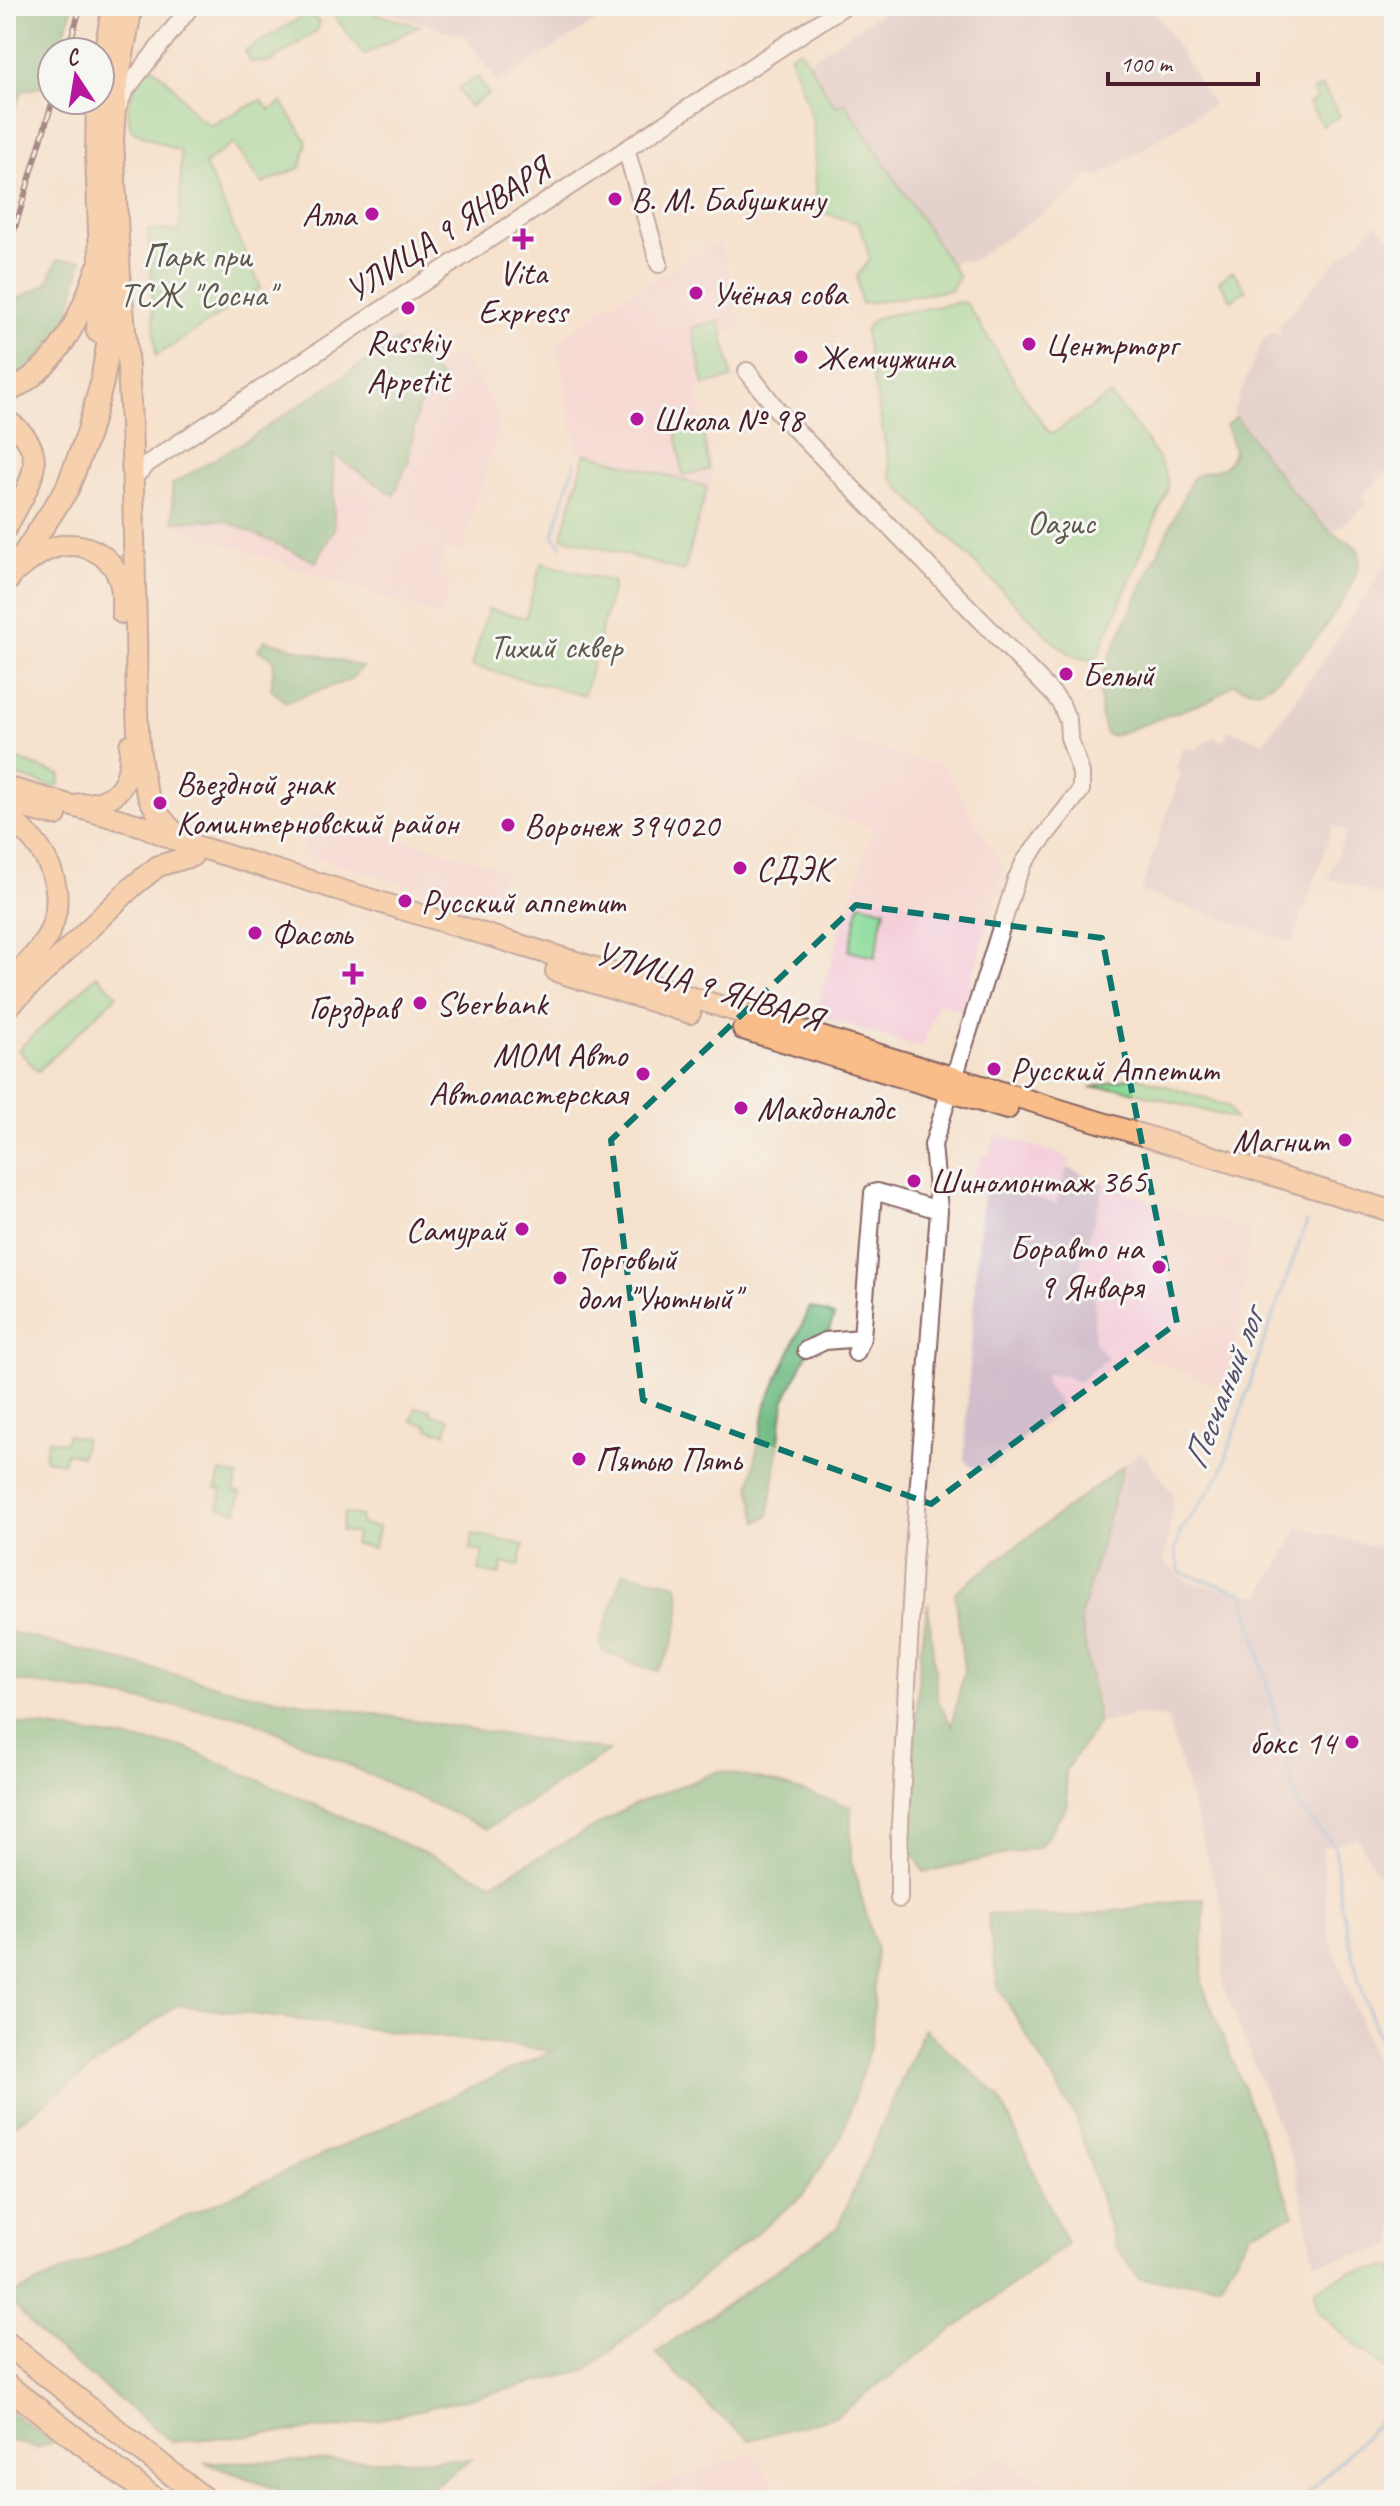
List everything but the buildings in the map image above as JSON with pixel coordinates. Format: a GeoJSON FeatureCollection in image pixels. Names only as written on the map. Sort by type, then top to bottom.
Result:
{"type":"FeatureCollection","features":[{"type":"Feature","properties":{"kind":"highway"},"geometry":{"type":"LineString","coordinates":[[108,36],[114,6]]}},
{"type":"Feature","properties":{"kind":"highway"},"geometry":{"type":"LineString","coordinates":[[9,572],[67,489],[88,434],[102,382],[119,278],[113,120],[117,72],[131,6]]}},
{"type":"Feature","properties":{"kind":"highway"},"geometry":{"type":"LineString","coordinates":[[9,572],[16,529],[55,484],[77,432],[89,388],[98,340],[101,257],[98,116]]}},
{"type":"Feature","properties":{"kind":"highway"},"geometry":{"type":"LineString","coordinates":[[6,2343],[205,2500]]}},
{"type":"Feature","properties":{"kind":"highway"},"geometry":{"type":"LineString","coordinates":[[6,2385],[156,2500]]}},
{"type":"Feature","properties":{"kind":"main road"},"geometry":{"type":"LineString","coordinates":[[6,393],[22,385],[45,366],[64,343],[80,316],[101,257]]}},
{"type":"Feature","properties":{"kind":"main road"},"geometry":{"type":"LineString","coordinates":[[6,1009],[132,887],[158,866],[194,851],[162,820],[143,778],[131,486],[130,365],[119,278]]}},
{"type":"Feature","properties":{"kind":"main road"},"geometry":{"type":"LineString","coordinates":[[6,420],[22,431],[32,444],[35,457],[34,472],[16,529]]}},
{"type":"Feature","properties":{"kind":"main road"},"geometry":{"type":"LineString","coordinates":[[6,787],[60,804],[101,804],[117,793],[127,775],[131,757],[120,582],[112,565],[96,550],[75,546],[50,549],[9,572]]}},
{"type":"Feature","properties":{"kind":"main road","name":"УЛИЦА 9 ЯНВАРЯ"},"geometry":{"type":"LineString","coordinates":[[6,804],[194,851],[1060,1118],[1394,1212]]}},
{"type":"Feature","properties":{"kind":"main road","name":"УЛИЦА 9 ЯНВАРЯ"},"geometry":{"type":"LineString","coordinates":[[60,804],[143,826],[194,851]]}},
{"type":"Feature","properties":{"kind":"main road"},"geometry":{"type":"LineString","coordinates":[[6,817],[29,835],[44,853],[51,868],[55,904],[52,925],[45,940],[6,985]]}},
{"type":"Feature","properties":{"kind":"main road","name":"УЛИЦА 9 ЯНВАРЯ"},"geometry":{"type":"LineString","coordinates":[[1060,1118],[1394,1227]]}},
{"type":"Feature","properties":{"kind":"street"},"geometry":{"type":"LineString","coordinates":[[113,120],[124,92],[191,6]]}},
{"type":"Feature","properties":{"kind":"street","name":"УЛИЦА 9 ЯНВАРЯ"},"geometry":{"type":"LineString","coordinates":[[131,486],[139,471],[844,6]]}},
{"type":"Feature","properties":{"kind":"street"},"geometry":{"type":"LineString","coordinates":[[125,32],[137,54],[153,50],[160,44]]}},
{"type":"Feature","properties":{"kind":"street"},"geometry":{"type":"LineString","coordinates":[[626,149],[659,264]]}},
{"type":"Feature","properties":{"kind":"street"},"geometry":{"type":"LineString","coordinates":[[747,371],[782,416],[1053,694],[1068,721],[1069,737],[1081,773],[1081,790],[1025,861],[1016,880],[933,1145],[939,1210],[913,1564],[899,1899]]}},
{"type":"Feature","properties":{"kind":"street"},"geometry":{"type":"LineString","coordinates":[[130,445],[146,455],[159,458]]}},
{"type":"Feature","properties":{"kind":"street"},"geometry":{"type":"LineString","coordinates":[[806,1350],[825,1341],[859,1346],[873,1193],[939,1210]]}},
{"type":"Feature","properties":{"kind":"highlighted area"},"geometry":{"type":"Polygon","coordinates":[[[856,905],[1102,938],[1177,1323],[931,1504],[643,1400],[611,1140],[856,905]]]}},
{"type":"Feature","properties":{"kind":"shaded area"},"geometry":{"type":"Polygon","coordinates":[[[367,6],[620,6],[498,83],[465,36],[367,6]]]}},
{"type":"Feature","properties":{"kind":"shaded area"},"geometry":{"type":"Polygon","coordinates":[[[891,6],[1152,6],[1213,104],[1097,178],[1092,174],[1078,184],[1079,189],[971,261],[958,260],[948,267],[804,64],[891,6]]]}},
{"type":"Feature","properties":{"kind":"shaded area"},"geometry":{"type":"Polygon","coordinates":[[[1376,224],[1394,242],[1394,480],[1385,472],[1378,479],[1380,481],[1361,496],[1368,505],[1332,533],[1286,484],[1233,412],[1262,341],[1273,332],[1278,336],[1282,331],[1278,327],[1328,270],[1376,224]]]}},
{"type":"Feature","properties":{"kind":"shaded area","name":"Школа № 98"},"geometry":{"type":"Polygon","coordinates":[[[721,241],[742,330],[724,335],[734,380],[698,388],[712,475],[686,574],[559,537],[583,453],[577,450],[557,344],[603,308],[721,241]]]}},
{"type":"Feature","properties":{"kind":"shaded area"},"geometry":{"type":"Polygon","coordinates":[[[402,334],[423,360],[462,359],[494,404],[499,425],[462,552],[445,549],[438,579],[451,583],[441,617],[171,525],[178,485],[402,334]]]}},
{"type":"Feature","properties":{"kind":"shaded area"},"geometry":{"type":"Polygon","coordinates":[[[1394,551],[1394,877],[1389,875],[1387,879],[1394,885],[1394,900],[1328,878],[1347,831],[1333,826],[1293,943],[1141,891],[1181,772],[1175,769],[1184,747],[1194,750],[1213,738],[1224,741],[1228,730],[1264,742],[1319,667],[1394,551]]]}},
{"type":"Feature","properties":{"kind":"shaded area"},"geometry":{"type":"Polygon","coordinates":[[[793,728],[944,766],[1004,870],[962,1011],[937,1003],[923,1048],[815,1015],[872,828],[802,804],[793,728]]]}},
{"type":"Feature","properties":{"kind":"shaded area"},"geometry":{"type":"Polygon","coordinates":[[[313,811],[505,870],[492,910],[302,853],[313,811]]]}},
{"type":"Feature","properties":{"kind":"shaded area"},"geometry":{"type":"Polygon","coordinates":[[[996,1134],[1070,1158],[1056,1204],[995,1187],[993,1194],[985,1192],[983,1196],[966,1190],[983,1155],[988,1155],[996,1134]]]}},
{"type":"Feature","properties":{"kind":"shaded area"},"geometry":{"type":"Polygon","coordinates":[[[1067,1168],[1105,1183],[1075,1285],[1095,1290],[1094,1341],[1108,1358],[1079,1382],[1061,1375],[1046,1374],[1045,1383],[1063,1408],[990,1469],[979,1470],[969,1466],[964,1459],[983,1196],[985,1191],[993,1193],[995,1186],[1056,1204],[1067,1168]]]}},
{"type":"Feature","properties":{"kind":"shaded area"},"geometry":{"type":"Polygon","coordinates":[[[1105,1183],[1149,1199],[1149,1203],[1251,1230],[1232,1391],[1130,1351],[1063,1408],[1044,1383],[1046,1374],[1061,1375],[1094,1342],[1095,1290],[1075,1285],[1105,1183]]]}},
{"type":"Feature","properties":{"kind":"shaded area"},"geometry":{"type":"Polygon","coordinates":[[[1141,1451],[1174,1495],[1164,1563],[1189,1582],[1260,1596],[1289,1547],[1297,1526],[1394,1552],[1394,1686],[1384,1708],[1394,1720],[1394,1868],[1389,1883],[1394,1885],[1394,1959],[1379,1893],[1382,1882],[1357,1837],[1322,1848],[1328,1933],[1385,2089],[1394,2105],[1394,2247],[1315,2263],[1296,2171],[1223,1986],[1223,1911],[1167,1718],[1135,1715],[1102,1724],[1080,1618],[1123,1466],[1141,1451]]]}},
{"type":"Feature","properties":{"kind":"shaded area"},"geometry":{"type":"Polygon","coordinates":[[[752,2453],[788,2500],[616,2500],[752,2453]]]}},
{"type":"Feature","properties":{"kind":"shaded area"},"geometry":{"type":"Polygon","coordinates":[[[1002,2457],[1066,2500],[930,2500],[948,2490],[1002,2457]]]}},
{"type":"Feature","properties":{"kind":"green space"},"geometry":{"type":"Polygon","coordinates":[[[6,6],[73,6],[63,36],[36,36],[36,88],[22,91],[6,130],[6,6]]]}},
{"type":"Feature","properties":{"kind":"green space"},"geometry":{"type":"Polygon","coordinates":[[[327,6],[348,6],[419,26],[364,55],[327,6]]]}},
{"type":"Feature","properties":{"kind":"green space"},"geometry":{"type":"Polygon","coordinates":[[[307,14],[319,21],[318,30],[270,62],[251,62],[245,51],[307,14]]]}},
{"type":"Feature","properties":{"kind":"green space"},"geometry":{"type":"Polygon","coordinates":[[[800,49],[835,106],[845,103],[959,277],[951,290],[861,304],[857,276],[870,259],[859,223],[817,211],[813,120],[790,55],[800,49]]]}},
{"type":"Feature","properties":{"kind":"green space","name":"Парк при ТСЖ \"Сосна\""},"geometry":{"type":"Polygon","coordinates":[[[147,61],[174,87],[197,117],[211,125],[261,100],[270,110],[282,102],[307,142],[301,167],[263,184],[233,143],[205,164],[261,288],[156,356],[148,230],[180,231],[181,152],[131,130],[129,103],[147,61]]]}},
{"type":"Feature","properties":{"kind":"green space"},"geometry":{"type":"Polygon","coordinates":[[[478,77],[489,94],[469,107],[458,89],[478,77]]]}},
{"type":"Feature","properties":{"kind":"green space"},"geometry":{"type":"Polygon","coordinates":[[[1322,86],[1340,116],[1323,126],[1309,103],[1317,98],[1313,91],[1322,86]]]}},
{"type":"Feature","properties":{"kind":"green space"},"geometry":{"type":"Polygon","coordinates":[[[57,260],[82,260],[66,325],[19,380],[6,385],[6,304],[47,284],[57,260]]]}},
{"type":"Feature","properties":{"kind":"green space"},"geometry":{"type":"Polygon","coordinates":[[[1233,271],[1246,290],[1231,300],[1219,281],[1233,271]]]}},
{"type":"Feature","properties":{"kind":"green space","name":"Оазис"},"geometry":{"type":"Polygon","coordinates":[[[961,302],[967,304],[1049,432],[1054,433],[1110,395],[1146,440],[1167,479],[1168,489],[1094,660],[1076,658],[1054,642],[891,476],[865,333],[869,323],[879,317],[961,302]]]}},
{"type":"Feature","properties":{"kind":"green space"},"geometry":{"type":"Polygon","coordinates":[[[720,321],[732,378],[704,385],[692,327],[720,321]]]}},
{"type":"Feature","properties":{"kind":"green space"},"geometry":{"type":"Polygon","coordinates":[[[396,341],[444,380],[418,408],[408,462],[394,495],[333,455],[334,529],[316,562],[224,520],[173,521],[172,484],[252,437],[396,341]]]}},
{"type":"Feature","properties":{"kind":"green space"},"geometry":{"type":"Polygon","coordinates":[[[1236,417],[1304,505],[1330,531],[1357,549],[1360,561],[1356,574],[1320,634],[1295,663],[1269,685],[1254,690],[1233,684],[1213,699],[1112,736],[1106,734],[1100,700],[1105,666],[1192,479],[1204,472],[1222,468],[1231,459],[1234,450],[1226,425],[1236,417]]]}},
{"type":"Feature","properties":{"kind":"green space"},"geometry":{"type":"Polygon","coordinates":[[[702,425],[709,470],[683,475],[676,430],[702,425]]]}},
{"type":"Feature","properties":{"kind":"green space"},"geometry":{"type":"Polygon","coordinates":[[[586,453],[707,487],[684,571],[562,537],[586,453]]]}},
{"type":"Feature","properties":{"kind":"green space","name":"Тихий сквер"},"geometry":{"type":"Polygon","coordinates":[[[541,563],[614,582],[584,695],[472,666],[488,609],[526,618],[541,563]]]}},
{"type":"Feature","properties":{"kind":"green space"},"geometry":{"type":"Polygon","coordinates":[[[265,640],[362,667],[350,680],[286,702],[271,690],[274,659],[258,650],[265,640]]]}},
{"type":"Feature","properties":{"kind":"green space"},"geometry":{"type":"Polygon","coordinates":[[[6,756],[61,775],[59,784],[54,787],[6,772],[6,756]]]}},
{"type":"Feature","properties":{"kind":"green space"},"geometry":{"type":"Polygon","coordinates":[[[860,903],[885,909],[875,957],[849,951],[860,903]]]}},
{"type":"Feature","properties":{"kind":"green space"},"geometry":{"type":"Polygon","coordinates":[[[97,975],[117,995],[38,1071],[18,1050],[97,975]]]}},
{"type":"Feature","properties":{"kind":"green space"},"geometry":{"type":"Polygon","coordinates":[[[1135,1076],[1228,1106],[1235,1119],[1121,1088],[1090,1088],[1135,1076]]]}},
{"type":"Feature","properties":{"kind":"green space"},"geometry":{"type":"Polygon","coordinates":[[[810,1307],[834,1316],[825,1341],[811,1345],[784,1402],[769,1515],[758,1522],[750,1487],[766,1404],[810,1307]]]}},
{"type":"Feature","properties":{"kind":"green space"},"geometry":{"type":"Polygon","coordinates":[[[416,1407],[449,1419],[446,1433],[412,1421],[416,1407]]]}},
{"type":"Feature","properties":{"kind":"green space"},"geometry":{"type":"Polygon","coordinates":[[[67,1435],[85,1439],[81,1456],[66,1453],[63,1463],[44,1459],[48,1440],[65,1443],[67,1435]]]}},
{"type":"Feature","properties":{"kind":"green space"},"geometry":{"type":"Polygon","coordinates":[[[1123,1466],[1080,1618],[1099,1722],[1065,1771],[1068,1805],[1040,1847],[924,1872],[908,1844],[920,1655],[928,1603],[938,1701],[952,1726],[964,1670],[955,1592],[1123,1466]]]}},
{"type":"Feature","properties":{"kind":"green space"},"geometry":{"type":"Polygon","coordinates":[[[220,1472],[238,1476],[234,1491],[241,1493],[237,1511],[218,1507],[222,1490],[216,1488],[220,1472]]]}},
{"type":"Feature","properties":{"kind":"green space"},"geometry":{"type":"Polygon","coordinates":[[[344,1513],[361,1516],[360,1524],[378,1527],[374,1548],[354,1544],[356,1533],[341,1531],[344,1513]]]}},
{"type":"Feature","properties":{"kind":"green space"},"geometry":{"type":"Polygon","coordinates":[[[473,1534],[524,1545],[519,1566],[503,1563],[500,1575],[479,1571],[483,1552],[470,1549],[473,1534]]]}},
{"type":"Feature","properties":{"kind":"green space"},"geometry":{"type":"Polygon","coordinates":[[[623,1572],[677,1584],[680,1606],[677,1630],[669,1653],[657,1671],[602,1651],[601,1640],[623,1572]]]}},
{"type":"Feature","properties":{"kind":"green space"},"geometry":{"type":"Polygon","coordinates":[[[6,1631],[255,1695],[609,1751],[487,1829],[245,1717],[6,1679],[6,1631]]]}},
{"type":"Feature","properties":{"kind":"green space"},"geometry":{"type":"Polygon","coordinates":[[[6,1722],[184,1747],[492,1883],[639,1802],[719,1771],[773,1782],[851,1807],[851,1860],[876,1949],[872,2041],[842,2135],[803,2195],[586,2371],[346,2427],[172,2442],[44,2339],[7,2297],[553,2051],[177,2005],[6,2131],[6,1722]]]}},
{"type":"Feature","properties":{"kind":"green space"},"geometry":{"type":"Polygon","coordinates":[[[1204,1898],[1202,1984],[1294,2215],[1251,2232],[1220,2284],[1139,2279],[1114,2244],[1077,2120],[998,1987],[987,1914],[1072,1917],[1204,1898]]]}},
{"type":"Feature","properties":{"kind":"green space"},"geometry":{"type":"Polygon","coordinates":[[[924,2029],[999,2096],[1067,2244],[837,2416],[750,2440],[714,2411],[656,2353],[837,2228],[924,2029]]]}},
{"type":"Feature","properties":{"kind":"green space"},"geometry":{"type":"Polygon","coordinates":[[[1394,2267],[1394,2376],[1317,2309],[1315,2290],[1349,2272],[1394,2267]]]}},
{"type":"Feature","properties":{"kind":"green space"},"geometry":{"type":"Polygon","coordinates":[[[6,2409],[52,2442],[37,2448],[6,2439],[6,2409]]]}},
{"type":"Feature","properties":{"kind":"green space"},"geometry":{"type":"Polygon","coordinates":[[[472,2459],[414,2500],[298,2500],[297,2497],[204,2462],[472,2459]]]}},
{"type":"Feature","properties":{"kind":"waterway"},"geometry":{"type":"LineString","coordinates":[[562,546],[553,536],[575,462]]}},
{"type":"Feature","properties":{"kind":"waterway","name":"Песчаный лог"},"geometry":{"type":"LineString","coordinates":[[1307,1222],[1262,1346],[1221,1474],[1180,1532],[1175,1553],[1180,1572],[1244,1593],[1298,1806],[1335,1846],[1340,1900],[1359,1981],[1384,2054],[1394,2064]]}},
{"type":"Feature","properties":{"kind":"waterway","name":"Песчаный лог"},"geometry":{"type":"LineString","coordinates":[[1301,2500],[1375,2426],[1394,2401]]}},
{"type":"Feature","properties":{"kind":"railway"},"geometry":{"type":"LineString","coordinates":[[72,36],[81,6]]}},
{"type":"Feature","properties":{"kind":"railway"},"geometry":{"type":"LineString","coordinates":[[6,258],[48,116]]}},
{"type":"Feature","properties":{"kind":"place","name":"В. М. Бабушкину"},"geometry":{"type":"Point","coordinates":[615,199]}},
{"type":"Feature","properties":{"kind":"place","name":"Алла"},"geometry":{"type":"Point","coordinates":[372,214]}},
{"type":"Feature","properties":{"kind":"place","name":"Vita Express"},"geometry":{"type":"Point","coordinates":[523,239]}},
{"type":"Feature","properties":{"kind":"place","name":"Учёная сова"},"geometry":{"type":"Point","coordinates":[696,293]}},
{"type":"Feature","properties":{"kind":"place","name":"Russkiy Appetit"},"geometry":{"type":"Point","coordinates":[408,308]}},
{"type":"Feature","properties":{"kind":"place","name":"Центрторг"},"geometry":{"type":"Point","coordinates":[1029,344]}},
{"type":"Feature","properties":{"kind":"place","name":"Жемчужина"},"geometry":{"type":"Point","coordinates":[801,357]}},
{"type":"Feature","properties":{"kind":"place","name":"Школа № 98"},"geometry":{"type":"Point","coordinates":[637,419]}},
{"type":"Feature","properties":{"kind":"place","name":"Белый"},"geometry":{"type":"Point","coordinates":[1066,674]}},
{"type":"Feature","properties":{"kind":"place","name":"Въездной знак Коминтерновский район"},"geometry":{"type":"Point","coordinates":[160,803]}},
{"type":"Feature","properties":{"kind":"place","name":"Воронеж 394020"},"geometry":{"type":"Point","coordinates":[508,825]}},
{"type":"Feature","properties":{"kind":"place","name":"СДЭК"},"geometry":{"type":"Point","coordinates":[740,868]}},
{"type":"Feature","properties":{"kind":"place","name":"Русский аппетит"},"geometry":{"type":"Point","coordinates":[405,901]}},
{"type":"Feature","properties":{"kind":"place","name":"Фасоль"},"geometry":{"type":"Point","coordinates":[255,933]}},
{"type":"Feature","properties":{"kind":"place","name":"Горздрав"},"geometry":{"type":"Point","coordinates":[353,974]}},
{"type":"Feature","properties":{"kind":"place","name":"Sberbank"},"geometry":{"type":"Point","coordinates":[420,1003]}},
{"type":"Feature","properties":{"kind":"place","name":"Русский Аппетит"},"geometry":{"type":"Point","coordinates":[994,1069]}},
{"type":"Feature","properties":{"kind":"place","name":"МОМ Авто Автомастерская"},"geometry":{"type":"Point","coordinates":[643,1074]}},
{"type":"Feature","properties":{"kind":"place","name":"Макдоналдс"},"geometry":{"type":"Point","coordinates":[741,1108]}},
{"type":"Feature","properties":{"kind":"place","name":"Магнит"},"geometry":{"type":"Point","coordinates":[1345,1140]}},
{"type":"Feature","properties":{"kind":"place","name":"Шиномонтаж 365"},"geometry":{"type":"Point","coordinates":[914,1181]}},
{"type":"Feature","properties":{"kind":"place","name":"Самурай"},"geometry":{"type":"Point","coordinates":[522,1229]}},
{"type":"Feature","properties":{"kind":"place","name":"Боравто на 9 Января"},"geometry":{"type":"Point","coordinates":[1159,1267]}},
{"type":"Feature","properties":{"kind":"place","name":"Торговый дом \"Уютный\""},"geometry":{"type":"Point","coordinates":[560,1278]}},
{"type":"Feature","properties":{"kind":"place","name":"Пятью Пять"},"geometry":{"type":"Point","coordinates":[579,1459]}},
{"type":"Feature","properties":{"kind":"place","name":"бокс 14"},"geometry":{"type":"Point","coordinates":[1352,1742]}}]}
